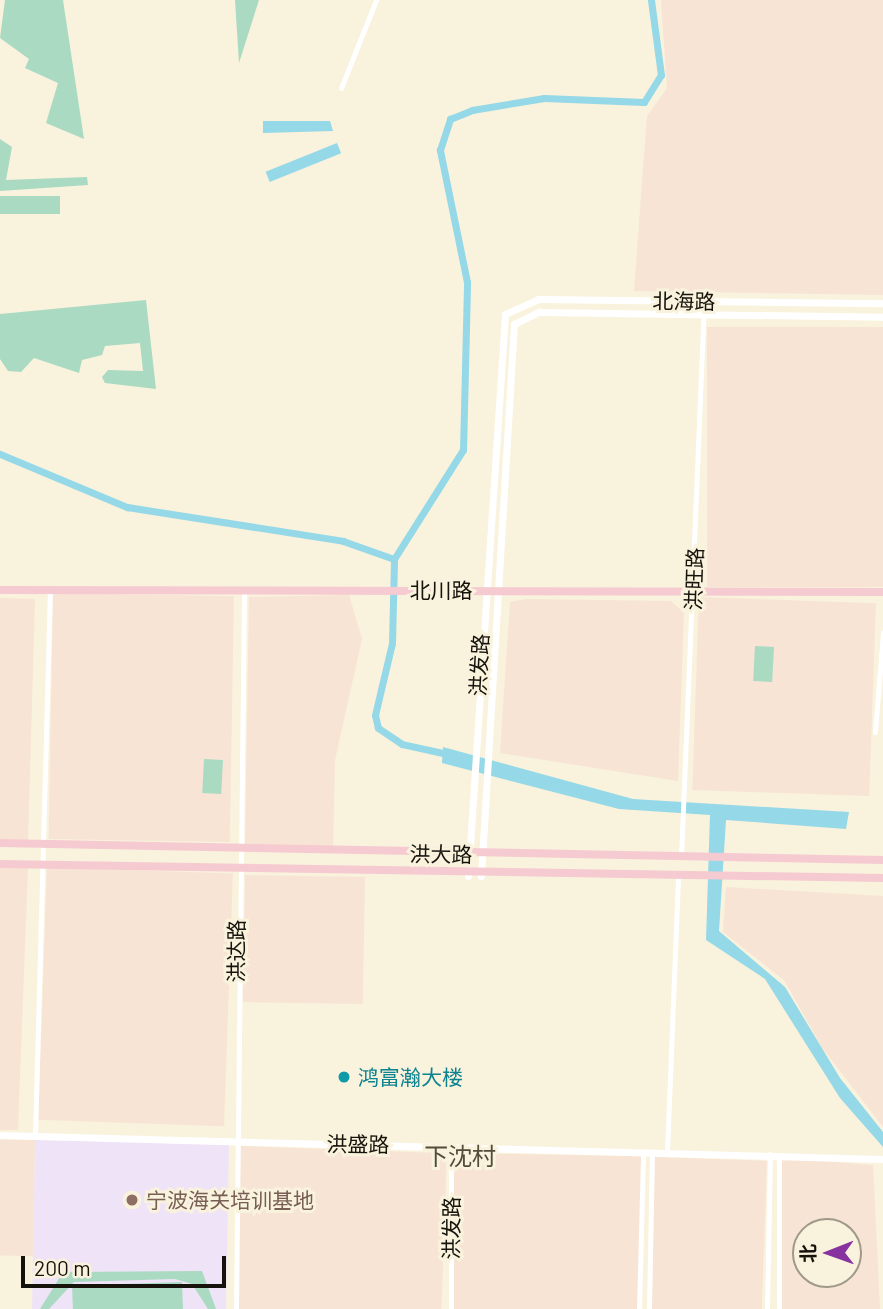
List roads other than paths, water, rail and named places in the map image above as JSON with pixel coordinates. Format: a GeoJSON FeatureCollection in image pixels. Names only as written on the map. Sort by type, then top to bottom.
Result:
{"type":"FeatureCollection","features":[{"type":"Feature","properties":{"kind":"main road","name":"北川路"},"geometry":{"type":"LineString","coordinates":[[0,590],[244,593],[483,590],[883,592]]}},
{"type":"Feature","properties":{"kind":"main road","name":"洪大路"},"geometry":{"type":"LineString","coordinates":[[0,843],[469,855],[883,860]]}},
{"type":"Feature","properties":{"kind":"main road","name":"洪大路"},"geometry":{"type":"LineString","coordinates":[[0,864],[468,876],[883,878]]}},
{"type":"Feature","properties":{"kind":"street"},"geometry":{"type":"LineString","coordinates":[[341,88],[376,0]]}},
{"type":"Feature","properties":{"kind":"street","name":"北海路"},"geometry":{"type":"LineString","coordinates":[[499,329],[505,314],[527,300],[883,303]]}},
{"type":"Feature","properties":{"kind":"street","name":"洪旺路"},"geometry":{"type":"LineString","coordinates":[[681,857],[704,301]]}},
{"type":"Feature","properties":{"kind":"street","name":"北海路"},"geometry":{"type":"LineString","coordinates":[[510,334],[520,318],[539,312],[883,317]]}},
{"type":"Feature","properties":{"kind":"street","name":"洪发路"},"geometry":{"type":"LineString","coordinates":[[468,876],[499,329]]}},
{"type":"Feature","properties":{"kind":"street","name":"洪发路"},"geometry":{"type":"LineString","coordinates":[[481,876],[510,334]]}},
{"type":"Feature","properties":{"kind":"street"},"geometry":{"type":"LineString","coordinates":[[35,1136],[50,590]]}},
{"type":"Feature","properties":{"kind":"street","name":"洪达路"},"geometry":{"type":"LineString","coordinates":[[236,1309],[237,849],[244,593]]}},
{"type":"Feature","properties":{"kind":"street"},"geometry":{"type":"LineString","coordinates":[[875,732],[883,632]]}},
{"type":"Feature","properties":{"kind":"street"},"geometry":{"type":"LineString","coordinates":[[667,1152],[678,877]]}},
{"type":"Feature","properties":{"kind":"street","name":"洪盛路"},"geometry":{"type":"LineString","coordinates":[[0,1135],[779,1154],[883,1159]]}},
{"type":"Feature","properties":{"kind":"street","name":"洪发路"},"geometry":{"type":"LineString","coordinates":[[451,1146],[452,1309]]}},
{"type":"Feature","properties":{"kind":"street"},"geometry":{"type":"LineString","coordinates":[[639,1309],[647,1152]]}},
{"type":"Feature","properties":{"kind":"street"},"geometry":{"type":"LineString","coordinates":[[647,1152],[649,1309]]}},
{"type":"Feature","properties":{"kind":"street"},"geometry":{"type":"LineString","coordinates":[[767,1309],[770,1154]]}},
{"type":"Feature","properties":{"kind":"street"},"geometry":{"type":"LineString","coordinates":[[779,1154],[779,1309]]}},
{"type":"Feature","properties":{"kind":"water"},"geometry":{"type":"Polygon","coordinates":[[[263,121],[330,121],[333,131],[263,133],[263,121]]]}},
{"type":"Feature","properties":{"kind":"water"},"geometry":{"type":"Polygon","coordinates":[[[337,143],[341,153],[270,182],[266,172],[337,143]]]}},
{"type":"Feature","properties":{"kind":"water"},"geometry":{"type":"Polygon","coordinates":[[[443,747],[633,799],[849,812],[846,829],[726,820],[719,931],[785,987],[840,1078],[883,1132],[883,1147],[840,1098],[765,979],[706,940],[710,815],[619,809],[442,763],[443,747]]]}},
{"type":"Feature","properties":{"kind":"waterway"},"geometry":{"type":"LineString","coordinates":[[452,755],[402,744],[378,728],[375,715],[392,643],[394,559],[463,450],[467,282],[440,150],[450,119],[472,110],[544,98],[644,102],[661,75],[651,0]]}},
{"type":"Feature","properties":{"kind":"waterway"},"geometry":{"type":"LineString","coordinates":[[0,454],[127,507],[343,541],[394,559]]}},
{"type":"Feature","properties":{"kind":"place","name":"鸿富瀚大楼"},"geometry":{"type":"Point","coordinates":[344,1077]}},
{"type":"Feature","properties":{"kind":"place","name":"宁波海关培训基地"},"geometry":{"type":"Point","coordinates":[132,1200]}},
{"type":"Feature","properties":{"kind":"district","name":"下沈村"},"geometry":{"type":"Point","coordinates":[460,1156]}}]}
